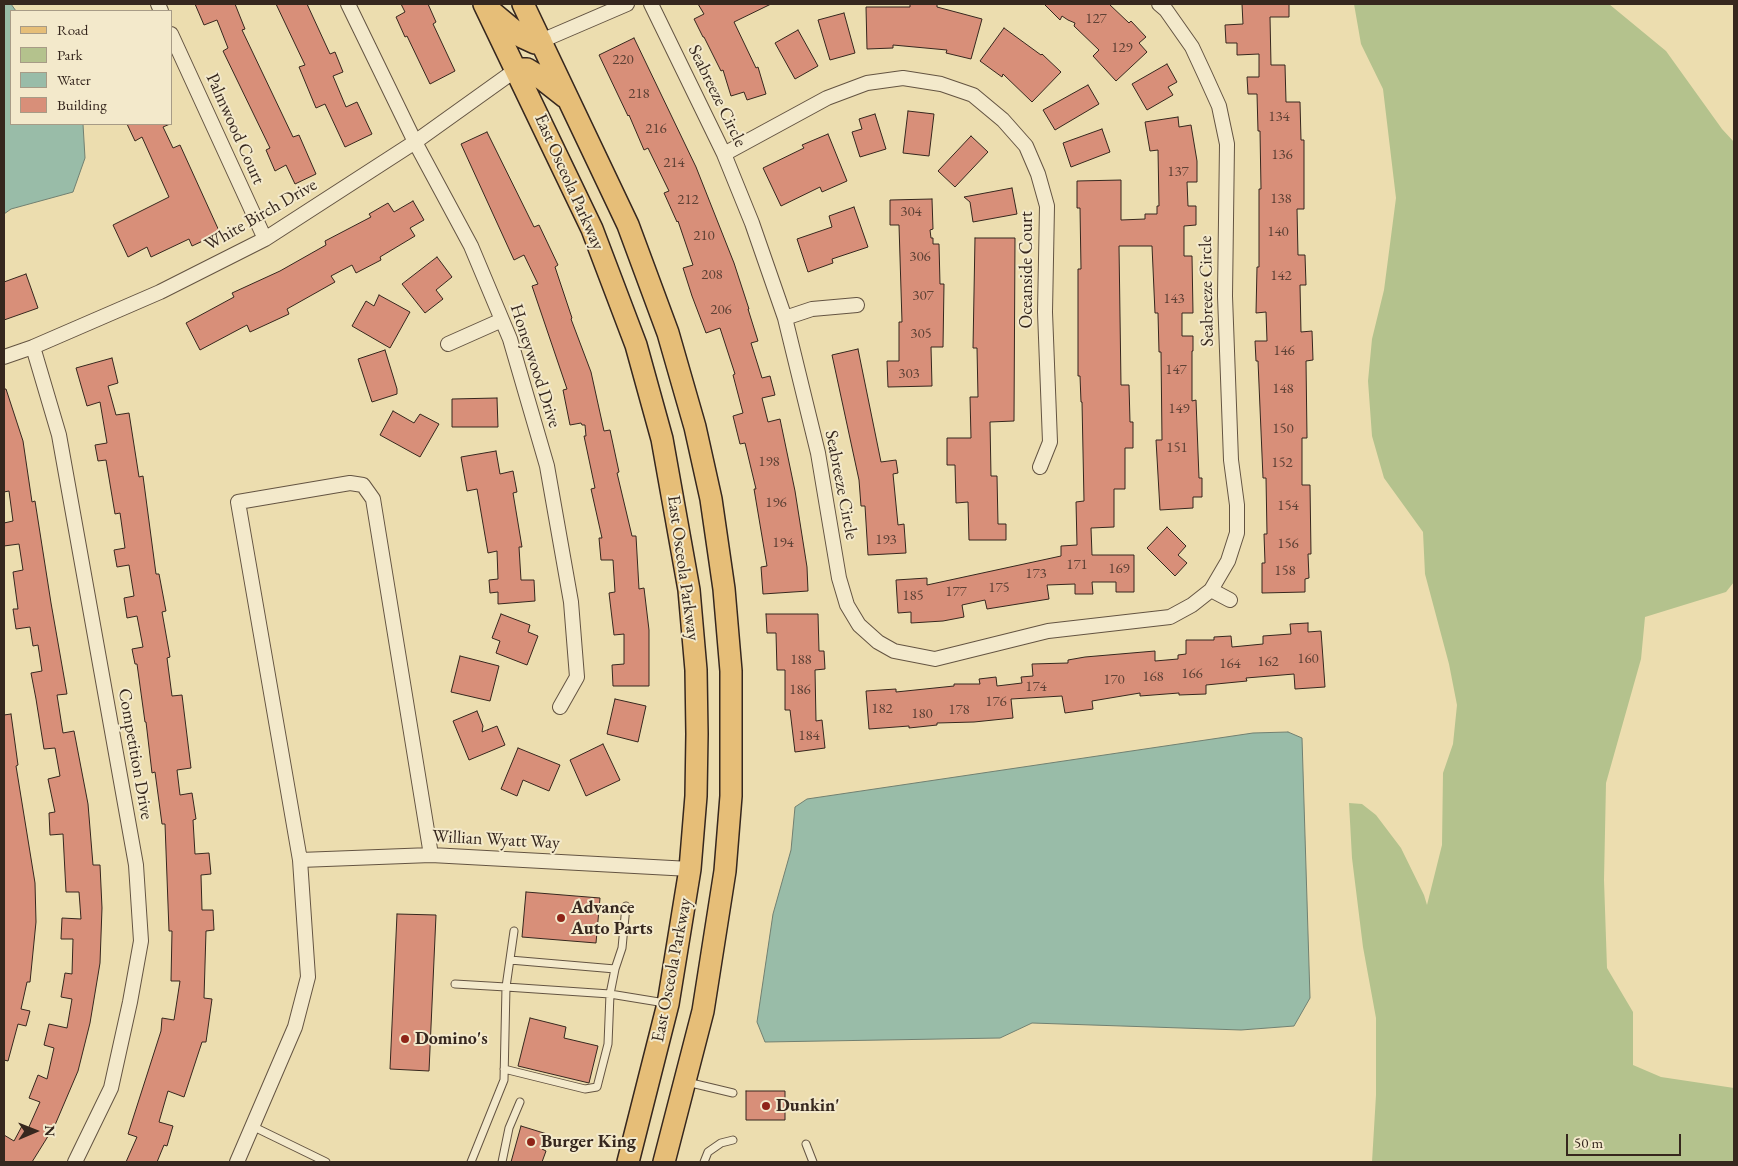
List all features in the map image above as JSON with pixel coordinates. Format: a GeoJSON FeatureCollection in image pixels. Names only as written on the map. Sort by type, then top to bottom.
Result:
{"type":"FeatureCollection","features":[{"type":"Feature","properties":{"kind":"main road","name":"East Osceola Parkway"},"geometry":{"type":"LineString","coordinates":[[523,4],[628,225],[668,333],[696,427],[711,499],[724,589],[730,671],[731,796],[725,871],[703,1011],[664,1162]]}},
{"type":"Feature","properties":{"kind":"main road","name":"East Osceola Parkway"},"geometry":{"type":"LineString","coordinates":[[485,5],[592,229],[636,345],[662,439],[690,590],[696,670],[696,796],[690,869],[668,1004],[628,1162]]}},
{"type":"Feature","properties":{"kind":"main road"},"geometry":{"type":"LineString","coordinates":[[485,5],[522,37],[535,43],[541,41]]}},
{"type":"Feature","properties":{"kind":"main road"},"geometry":{"type":"LineString","coordinates":[[517,69],[527,69],[537,74],[570,102]]}},
{"type":"Feature","properties":{"kind":"street","name":"Honeywood Drive"},"geometry":{"type":"LineString","coordinates":[[348,4],[415,142],[471,246],[510,339],[547,466],[571,602],[577,677],[560,707]]}},
{"type":"Feature","properties":{"kind":"street"},"geometry":{"type":"LineString","coordinates":[[541,41],[627,4]]}},
{"type":"Feature","properties":{"kind":"street","name":"Seabreeze Circle"},"geometry":{"type":"LineString","coordinates":[[652,4],[724,154],[752,223],[785,318],[818,453],[839,578],[847,605],[859,626],[878,642],[894,651],[935,659],[1048,631],[1170,617],[1192,605],[1211,590],[1228,561],[1237,533],[1237,505],[1231,460],[1225,296],[1227,144],[1219,106],[1206,75],[1192,47],[1166,6]]}},
{"type":"Feature","properties":{"kind":"street","name":"Palmwood Court"},"geometry":{"type":"LineString","coordinates":[[172,36],[264,239]]}},
{"type":"Feature","properties":{"kind":"street","name":"White Birch Drive"},"geometry":{"type":"LineString","coordinates":[[4,357],[32,348],[160,292],[264,239],[415,142],[517,69]]}},
{"type":"Feature","properties":{"kind":"street","name":"Oceanside Court"},"geometry":{"type":"LineString","coordinates":[[724,154],[826,98],[867,83],[894,79],[903,78],[941,84],[973,95],[1003,120],[1026,146],[1038,174],[1047,206],[1045,312],[1050,442],[1040,467]]}},
{"type":"Feature","properties":{"kind":"street"},"geometry":{"type":"LineString","coordinates":[[785,318],[812,309],[857,305]]}},
{"type":"Feature","properties":{"kind":"street"},"geometry":{"type":"LineString","coordinates":[[448,344],[502,320]]}},
{"type":"Feature","properties":{"kind":"street","name":"Competition Drive"},"geometry":{"type":"LineString","coordinates":[[32,348],[59,435],[136,866],[140,941],[130,1002],[110,1088],[75,1162]]}},
{"type":"Feature","properties":{"kind":"street"},"geometry":{"type":"LineString","coordinates":[[237,1162],[295,1027],[308,977],[300,860],[238,502],[350,482],[363,485],[373,498],[431,855]]}},
{"type":"Feature","properties":{"kind":"street"},"geometry":{"type":"LineString","coordinates":[[1211,590],[1230,600]]}},
{"type":"Feature","properties":{"kind":"street","name":"Willian Wyatt Way"},"geometry":{"type":"LineString","coordinates":[[300,860],[431,855],[690,869]]}},
{"type":"Feature","properties":{"kind":"lane"},"geometry":{"type":"LineString","coordinates":[[504,1069],[585,1089],[597,1087],[608,1044],[610,994],[622,948],[626,906]]}},
{"type":"Feature","properties":{"kind":"lane"},"geometry":{"type":"LineString","coordinates":[[472,1162],[504,1080],[506,987],[514,931]]}},
{"type":"Feature","properties":{"kind":"lane"},"geometry":{"type":"LineString","coordinates":[[510,960],[615,969]]}},
{"type":"Feature","properties":{"kind":"lane"},"geometry":{"type":"LineString","coordinates":[[455,984],[610,994],[668,1004]]}},
{"type":"Feature","properties":{"kind":"lane"},"geometry":{"type":"LineString","coordinates":[[685,1082],[733,1093]]}},
{"type":"Feature","properties":{"kind":"lane"},"geometry":{"type":"LineString","coordinates":[[502,1162],[509,1128],[520,1102]]}},
{"type":"Feature","properties":{"kind":"lane"},"geometry":{"type":"LineString","coordinates":[[252,1126],[326,1162]]}},
{"type":"Feature","properties":{"kind":"lane"},"geometry":{"type":"LineString","coordinates":[[704,1162],[708,1152],[721,1143],[733,1140]]}},
{"type":"Feature","properties":{"kind":"lane"},"geometry":{"type":"LineString","coordinates":[[806,1144],[813,1162]]}},
{"type":"Feature","properties":{"kind":"green space"},"geometry":{"type":"Polygon","coordinates":[[[1354,4],[1609,4],[1666,51],[1722,129],[1734,142],[1734,582],[1726,592],[1645,617],[1641,659],[1606,783],[1604,880],[1607,968],[1633,1012],[1633,1065],[1661,1077],[1734,1088],[1734,1162],[1372,1162],[1376,1095],[1376,1018],[1363,947],[1352,858],[1349,803],[1362,804],[1376,815],[1401,848],[1427,905],[1442,845],[1443,773],[1453,744],[1457,705],[1449,664],[1425,574],[1423,532],[1384,478],[1372,436],[1368,381],[1372,339],[1384,290],[1396,198],[1383,89],[1361,44],[1354,4]]]}},
{"type":"Feature","properties":{"kind":"water"},"geometry":{"type":"Polygon","coordinates":[[[4,4],[11,4],[15,10],[10,10],[10,125],[83,125],[85,158],[73,192],[11,209],[4,214],[4,4]]]}},
{"type":"Feature","properties":{"kind":"water"},"geometry":{"type":"Polygon","coordinates":[[[1288,732],[1302,738],[1310,998],[1294,1026],[1241,1030],[1032,1023],[1000,1038],[765,1042],[757,1022],[773,914],[791,850],[795,807],[807,799],[1253,733],[1288,732]]]}},
{"type":"Feature","properties":{"kind":"building"},"geometry":{"type":"Polygon","coordinates":[[[195,4],[235,4],[245,29],[242,30],[293,137],[299,135],[316,174],[295,184],[286,165],[275,171],[266,150],[270,148],[223,51],[228,48],[217,20],[204,25],[195,4]]]}},
{"type":"Feature","properties":{"kind":"building"},"geometry":{"type":"Polygon","coordinates":[[[276,4],[307,4],[330,54],[335,52],[343,72],[333,76],[346,107],[357,102],[372,134],[345,147],[325,104],[316,108],[299,67],[305,65],[276,4]]]}},
{"type":"Feature","properties":{"kind":"building"},"geometry":{"type":"Polygon","coordinates":[[[401,4],[428,4],[436,22],[433,24],[455,71],[430,84],[396,17],[405,12],[401,4]]]}},
{"type":"Feature","properties":{"kind":"building"},"geometry":{"type":"Polygon","coordinates":[[[698,4],[771,4],[734,22],[756,68],[758,67],[766,94],[747,100],[744,92],[731,96],[723,70],[721,71],[694,19],[704,14],[698,4]]]}},
{"type":"Feature","properties":{"kind":"building"},"geometry":{"type":"Polygon","coordinates":[[[910,4],[937,4],[937,7],[982,19],[971,59],[946,53],[947,50],[893,45],[893,48],[867,49],[866,7],[910,7],[910,4]]]}},
{"type":"Feature","properties":{"kind":"building"},"geometry":{"type":"Polygon","coordinates":[[[1044,4],[1109,4],[1129,23],[1131,21],[1146,37],[1139,43],[1147,52],[1116,81],[1093,56],[1099,50],[1074,26],[1075,23],[1062,16],[1060,20],[1044,4]]]}},
{"type":"Feature","properties":{"kind":"building"},"geometry":{"type":"Polygon","coordinates":[[[1242,4],[1289,4],[1289,17],[1270,17],[1271,65],[1285,65],[1286,102],[1300,102],[1301,140],[1304,140],[1304,209],[1297,209],[1298,255],[1305,255],[1306,285],[1300,285],[1301,332],[1312,331],[1313,360],[1306,361],[1307,438],[1302,438],[1302,485],[1310,485],[1311,554],[1308,554],[1309,578],[1305,579],[1305,592],[1262,593],[1262,563],[1265,563],[1264,534],[1267,534],[1266,478],[1263,478],[1258,361],[1256,361],[1255,341],[1267,341],[1266,312],[1256,313],[1257,267],[1259,267],[1259,189],[1261,189],[1260,131],[1258,131],[1257,94],[1248,94],[1247,77],[1259,77],[1259,54],[1237,55],[1237,43],[1226,43],[1225,25],[1243,24],[1242,4]]]}},
{"type":"Feature","properties":{"kind":"building"},"geometry":{"type":"Polygon","coordinates":[[[844,13],[855,53],[830,60],[818,20],[844,13]]]}},
{"type":"Feature","properties":{"kind":"building"},"geometry":{"type":"Polygon","coordinates":[[[1004,28],[1042,54],[1061,72],[1032,102],[1003,74],[1002,77],[980,61],[1004,28]]]}},
{"type":"Feature","properties":{"kind":"building"},"geometry":{"type":"Polygon","coordinates":[[[798,30],[818,66],[795,79],[775,43],[798,30]]]}},
{"type":"Feature","properties":{"kind":"building"},"geometry":{"type":"Polygon","coordinates":[[[634,38],[696,167],[734,263],[749,309],[758,341],[751,343],[762,378],[770,376],[775,395],[762,398],[768,422],[780,419],[795,491],[807,567],[808,591],[763,594],[761,567],[767,566],[754,489],[756,489],[745,443],[740,444],[733,416],[743,413],[733,375],[735,374],[720,328],[706,333],[692,296],[683,268],[693,265],[678,221],[664,193],[669,191],[648,148],[644,150],[599,55],[634,38]]]}},
{"type":"Feature","properties":{"kind":"building"},"geometry":{"type":"Polygon","coordinates":[[[1167,64],[1177,82],[1168,87],[1173,95],[1147,110],[1132,84],[1167,64]]]}},
{"type":"Feature","properties":{"kind":"building"},"geometry":{"type":"Polygon","coordinates":[[[1088,85],[1099,104],[1055,130],[1043,110],[1088,85]]]}},
{"type":"Feature","properties":{"kind":"building"},"geometry":{"type":"Polygon","coordinates":[[[908,111],[934,114],[929,156],[903,153],[908,111]]]}},
{"type":"Feature","properties":{"kind":"building"},"geometry":{"type":"Polygon","coordinates":[[[875,114],[886,149],[860,157],[852,132],[862,129],[859,119],[875,114]]]}},
{"type":"Feature","properties":{"kind":"building"},"geometry":{"type":"Polygon","coordinates":[[[1178,117],[1179,127],[1191,125],[1197,161],[1197,182],[1187,182],[1188,206],[1196,206],[1196,225],[1184,226],[1184,256],[1192,256],[1193,313],[1182,313],[1182,336],[1193,336],[1192,401],[1196,400],[1199,478],[1202,478],[1202,497],[1193,497],[1193,508],[1160,510],[1156,440],[1162,440],[1161,352],[1159,352],[1158,313],[1155,313],[1152,246],[1119,246],[1121,385],[1129,385],[1130,422],[1133,422],[1133,448],[1125,448],[1125,489],[1114,489],[1114,527],[1091,528],[1092,555],[1134,555],[1134,592],[1116,592],[1116,582],[1092,582],[1093,594],[1075,594],[1075,584],[1047,585],[1049,599],[987,609],[985,600],[962,605],[964,617],[943,621],[911,623],[911,612],[898,613],[896,580],[927,578],[927,585],[1061,556],[1061,546],[1077,545],[1076,502],[1084,501],[1082,402],[1080,376],[1078,376],[1078,269],[1081,269],[1080,208],[1077,208],[1077,181],[1121,180],[1121,220],[1145,219],[1145,214],[1157,214],[1157,206],[1159,206],[1158,150],[1150,151],[1145,122],[1178,117]]]}},
{"type":"Feature","properties":{"kind":"building"},"geometry":{"type":"Polygon","coordinates":[[[127,125],[168,125],[163,127],[173,148],[180,145],[220,233],[192,246],[189,239],[151,257],[147,247],[128,257],[113,225],[169,197],[142,137],[135,141],[127,125]]]}},
{"type":"Feature","properties":{"kind":"building"},"geometry":{"type":"Polygon","coordinates":[[[1102,129],[1110,152],[1071,167],[1063,143],[1102,129]]]}},
{"type":"Feature","properties":{"kind":"building"},"geometry":{"type":"Polygon","coordinates":[[[487,132],[534,227],[539,225],[558,265],[555,267],[571,319],[591,372],[604,431],[610,430],[619,472],[617,473],[632,536],[636,536],[639,589],[644,588],[649,630],[649,686],[613,686],[612,665],[624,664],[624,634],[614,635],[609,593],[615,592],[613,560],[601,560],[599,538],[602,538],[591,489],[595,488],[584,436],[586,436],[585,425],[581,423],[570,425],[563,390],[567,389],[532,286],[538,284],[524,255],[514,260],[461,144],[487,132]]]}},
{"type":"Feature","properties":{"kind":"building"},"geometry":{"type":"Polygon","coordinates":[[[828,134],[847,181],[822,192],[820,187],[781,206],[763,168],[804,148],[802,145],[828,134]]]}},
{"type":"Feature","properties":{"kind":"building"},"geometry":{"type":"Polygon","coordinates":[[[971,136],[988,152],[955,187],[938,171],[971,136]]]}},
{"type":"Feature","properties":{"kind":"building"},"geometry":{"type":"Polygon","coordinates":[[[1012,188],[1017,214],[973,222],[970,202],[964,197],[1012,188]]]}},
{"type":"Feature","properties":{"kind":"building"},"geometry":{"type":"Polygon","coordinates":[[[932,199],[933,229],[930,230],[931,238],[933,238],[933,244],[939,244],[940,284],[944,284],[943,347],[931,347],[932,386],[888,387],[887,361],[899,361],[899,322],[902,322],[899,225],[890,225],[890,200],[932,199]]]}},
{"type":"Feature","properties":{"kind":"building"},"geometry":{"type":"Polygon","coordinates":[[[413,201],[424,220],[410,228],[415,236],[380,257],[381,260],[356,273],[352,265],[331,276],[335,282],[287,309],[289,314],[250,332],[247,325],[200,350],[186,323],[234,297],[232,293],[280,271],[326,245],[325,241],[371,217],[369,214],[388,203],[394,212],[413,201]]]}},
{"type":"Feature","properties":{"kind":"building"},"geometry":{"type":"Polygon","coordinates":[[[854,207],[868,247],[832,259],[833,263],[808,272],[797,239],[832,227],[829,216],[854,207]]]}},
{"type":"Feature","properties":{"kind":"building"},"geometry":{"type":"Polygon","coordinates":[[[975,238],[1015,238],[1014,421],[990,422],[991,476],[997,476],[998,524],[1006,524],[1006,540],[969,540],[968,502],[956,503],[955,465],[947,465],[947,438],[971,438],[970,397],[978,397],[977,348],[973,348],[975,238]]]}},
{"type":"Feature","properties":{"kind":"building"},"geometry":{"type":"Polygon","coordinates":[[[437,257],[452,277],[436,290],[443,299],[425,313],[402,284],[437,257]]]}},
{"type":"Feature","properties":{"kind":"building"},"geometry":{"type":"Polygon","coordinates":[[[26,274],[38,308],[4,320],[4,282],[26,274]]]}},
{"type":"Feature","properties":{"kind":"building"},"geometry":{"type":"Polygon","coordinates":[[[379,295],[410,312],[390,348],[352,326],[366,301],[374,306],[379,295]]]}},
{"type":"Feature","properties":{"kind":"building"},"geometry":{"type":"Polygon","coordinates":[[[858,349],[881,462],[896,460],[898,473],[893,474],[898,525],[904,524],[906,553],[868,555],[865,506],[861,506],[859,480],[832,355],[858,349]]]}},
{"type":"Feature","properties":{"kind":"building"},"geometry":{"type":"Polygon","coordinates":[[[385,350],[397,394],[372,402],[358,359],[385,350]]]}},
{"type":"Feature","properties":{"kind":"building"},"geometry":{"type":"Polygon","coordinates":[[[112,358],[118,383],[108,386],[116,415],[129,413],[139,477],[143,476],[156,574],[159,574],[166,611],[162,612],[170,657],[167,658],[172,696],[182,695],[191,768],[177,770],[180,795],[192,793],[196,819],[193,820],[195,854],[209,853],[211,874],[201,875],[202,910],[213,910],[214,930],[206,931],[204,998],[212,999],[206,1042],[202,1042],[184,1097],[168,1091],[159,1122],[173,1126],[167,1146],[164,1145],[157,1162],[126,1162],[137,1137],[128,1134],[161,1031],[162,1018],[174,1020],[180,981],[171,981],[172,931],[169,931],[165,824],[162,824],[155,772],[152,773],[137,664],[135,664],[132,649],[143,647],[137,616],[127,618],[124,598],[134,596],[129,565],[117,567],[114,550],[125,548],[120,513],[115,514],[106,460],[98,461],[95,445],[107,443],[100,402],[87,406],[76,368],[112,358]]]}},
{"type":"Feature","properties":{"kind":"building"},"geometry":{"type":"Polygon","coordinates":[[[4,389],[6,389],[23,441],[32,502],[35,501],[67,694],[57,695],[63,733],[74,731],[88,804],[93,865],[100,865],[102,908],[100,963],[90,1023],[78,1071],[55,1125],[32,1162],[4,1162],[4,1135],[14,1141],[22,1126],[28,1129],[40,1102],[29,1098],[38,1075],[47,1079],[54,1048],[44,1045],[49,1024],[67,1028],[72,999],[61,997],[65,973],[72,974],[73,939],[61,939],[62,918],[81,919],[79,892],[66,892],[63,834],[50,835],[49,813],[55,812],[48,779],[60,776],[55,748],[44,749],[31,673],[42,671],[38,645],[33,646],[30,627],[16,629],[13,609],[18,609],[13,572],[23,570],[19,544],[4,546],[4,523],[13,521],[9,491],[4,492],[4,389]]]}},
{"type":"Feature","properties":{"kind":"building"},"geometry":{"type":"Polygon","coordinates":[[[497,398],[498,427],[452,427],[452,399],[497,398]]]}},
{"type":"Feature","properties":{"kind":"building"},"geometry":{"type":"Polygon","coordinates":[[[393,411],[414,423],[420,414],[439,424],[420,457],[380,435],[393,411]]]}},
{"type":"Feature","properties":{"kind":"building"},"geometry":{"type":"Polygon","coordinates":[[[496,451],[500,474],[513,471],[517,492],[513,493],[522,547],[519,547],[521,580],[534,580],[535,601],[498,604],[498,592],[490,593],[489,580],[498,579],[497,551],[488,553],[477,489],[467,491],[461,457],[496,451]]]}},
{"type":"Feature","properties":{"kind":"building"},"geometry":{"type":"Polygon","coordinates":[[[1167,527],[1186,546],[1178,555],[1187,563],[1175,576],[1147,548],[1167,527]]]}},
{"type":"Feature","properties":{"kind":"building"},"geometry":{"type":"Polygon","coordinates":[[[501,614],[530,625],[528,632],[538,636],[527,665],[496,653],[500,641],[492,638],[501,614]]]}},
{"type":"Feature","properties":{"kind":"building"},"geometry":{"type":"Polygon","coordinates":[[[766,614],[818,614],[819,651],[824,651],[825,669],[815,670],[816,721],[822,720],[825,748],[795,752],[790,710],[785,710],[785,670],[777,670],[776,633],[767,633],[766,614]]]}},
{"type":"Feature","properties":{"kind":"building"},"geometry":{"type":"Polygon","coordinates":[[[1308,623],[1308,632],[1321,631],[1325,687],[1295,689],[1294,674],[1246,678],[1247,681],[1206,685],[1206,694],[1179,695],[1179,693],[1140,696],[1140,693],[1092,701],[1093,709],[1065,713],[1062,696],[1011,699],[1013,718],[937,723],[937,725],[909,728],[909,726],[869,729],[866,691],[896,689],[896,692],[954,686],[954,684],[980,684],[979,679],[996,677],[997,686],[1022,683],[1021,677],[1033,676],[1032,664],[1068,663],[1068,660],[1085,657],[1155,651],[1155,661],[1178,659],[1178,655],[1186,654],[1186,640],[1214,640],[1214,637],[1231,636],[1232,647],[1263,644],[1263,636],[1291,634],[1290,624],[1308,623]]]}},
{"type":"Feature","properties":{"kind":"building"},"geometry":{"type":"Polygon","coordinates":[[[460,656],[499,666],[490,701],[451,692],[460,656]]]}},
{"type":"Feature","properties":{"kind":"building"},"geometry":{"type":"Polygon","coordinates":[[[615,699],[646,706],[638,742],[607,734],[615,699]]]}},
{"type":"Feature","properties":{"kind":"building"},"geometry":{"type":"Polygon","coordinates":[[[477,711],[483,726],[482,732],[497,726],[505,745],[469,760],[453,721],[477,711]]]}},
{"type":"Feature","properties":{"kind":"building"},"geometry":{"type":"Polygon","coordinates":[[[11,714],[18,765],[16,766],[35,883],[36,922],[30,982],[27,982],[21,1009],[30,1011],[26,1026],[18,1024],[8,1061],[4,1060],[4,715],[11,714]]]}},
{"type":"Feature","properties":{"kind":"building"},"geometry":{"type":"Polygon","coordinates":[[[603,744],[620,780],[586,796],[570,760],[603,744]]]}},
{"type":"Feature","properties":{"kind":"building"},"geometry":{"type":"Polygon","coordinates":[[[518,748],[560,765],[549,791],[523,780],[517,796],[501,789],[518,748]]]}},
{"type":"Feature","properties":{"kind":"building","name":"Advance Auto Parts"},"geometry":{"type":"Polygon","coordinates":[[[526,892],[600,898],[596,943],[522,937],[526,892]]]}},
{"type":"Feature","properties":{"kind":"building"},"geometry":{"type":"Polygon","coordinates":[[[397,914],[436,915],[429,1071],[390,1069],[397,914]]]}},
{"type":"Feature","properties":{"kind":"building"},"geometry":{"type":"Polygon","coordinates":[[[530,1018],[566,1027],[564,1038],[598,1046],[589,1083],[518,1066],[530,1018]]]}},
{"type":"Feature","properties":{"kind":"building","name":"Dunkin'"},"geometry":{"type":"Polygon","coordinates":[[[746,1091],[785,1091],[785,1120],[746,1120],[746,1091]]]}},
{"type":"Feature","properties":{"kind":"building","name":"Burger King"},"geometry":{"type":"Polygon","coordinates":[[[521,1126],[547,1134],[542,1149],[546,1151],[542,1162],[511,1162],[521,1126]]]}},
{"type":"Feature","properties":{"kind":"place","name":"Advance Auto Parts"},"geometry":{"type":"Point","coordinates":[561,918]}},
{"type":"Feature","properties":{"kind":"place","name":"Domino's"},"geometry":{"type":"Point","coordinates":[405,1039]}},
{"type":"Feature","properties":{"kind":"place","name":"Dunkin'"},"geometry":{"type":"Point","coordinates":[766,1106]}},
{"type":"Feature","properties":{"kind":"place","name":"Burger King"},"geometry":{"type":"Point","coordinates":[531,1142]}}]}
